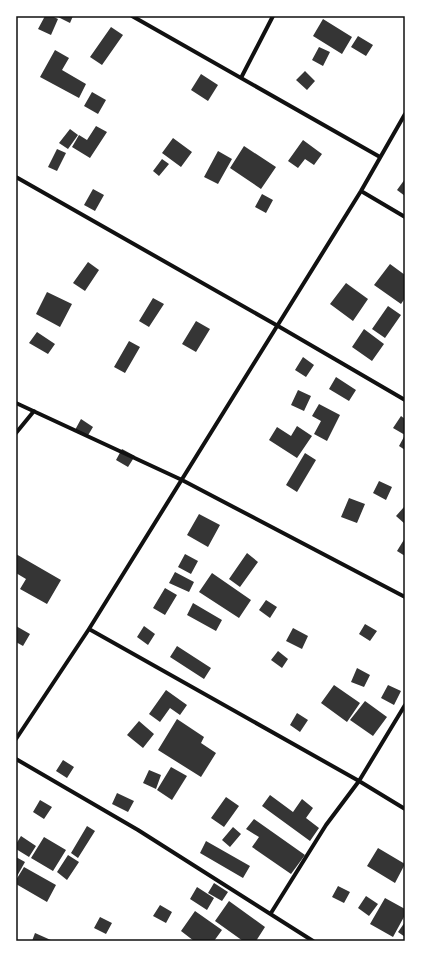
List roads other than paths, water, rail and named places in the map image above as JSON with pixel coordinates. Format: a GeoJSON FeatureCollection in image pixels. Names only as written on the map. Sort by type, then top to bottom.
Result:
{"type":"FeatureCollection","features":[{"type":"Feature","properties":{"kind":"street"},"geometry":{"type":"LineString","coordinates":[[132,16],[380,157]]}},
{"type":"Feature","properties":{"kind":"street"},"geometry":{"type":"LineString","coordinates":[[241,78],[273,16]]}},
{"type":"Feature","properties":{"kind":"street"},"geometry":{"type":"LineString","coordinates":[[16,738],[89,629],[182,480],[361,190],[405,114]]}},
{"type":"Feature","properties":{"kind":"street"},"geometry":{"type":"LineString","coordinates":[[16,177],[405,400]]}},
{"type":"Feature","properties":{"kind":"street"},"geometry":{"type":"LineString","coordinates":[[361,190],[405,217]]}},
{"type":"Feature","properties":{"kind":"street"},"geometry":{"type":"LineString","coordinates":[[16,403],[182,480],[405,597]]}},
{"type":"Feature","properties":{"kind":"street"},"geometry":{"type":"LineString","coordinates":[[16,433],[34,411]]}},
{"type":"Feature","properties":{"kind":"street"},"geometry":{"type":"LineString","coordinates":[[89,629],[359,781],[405,809]]}},
{"type":"Feature","properties":{"kind":"street"},"geometry":{"type":"LineString","coordinates":[[271,913],[326,825],[359,781],[405,705]]}},
{"type":"Feature","properties":{"kind":"street"},"geometry":{"type":"LineString","coordinates":[[16,759],[138,830],[313,941]]}}]}
